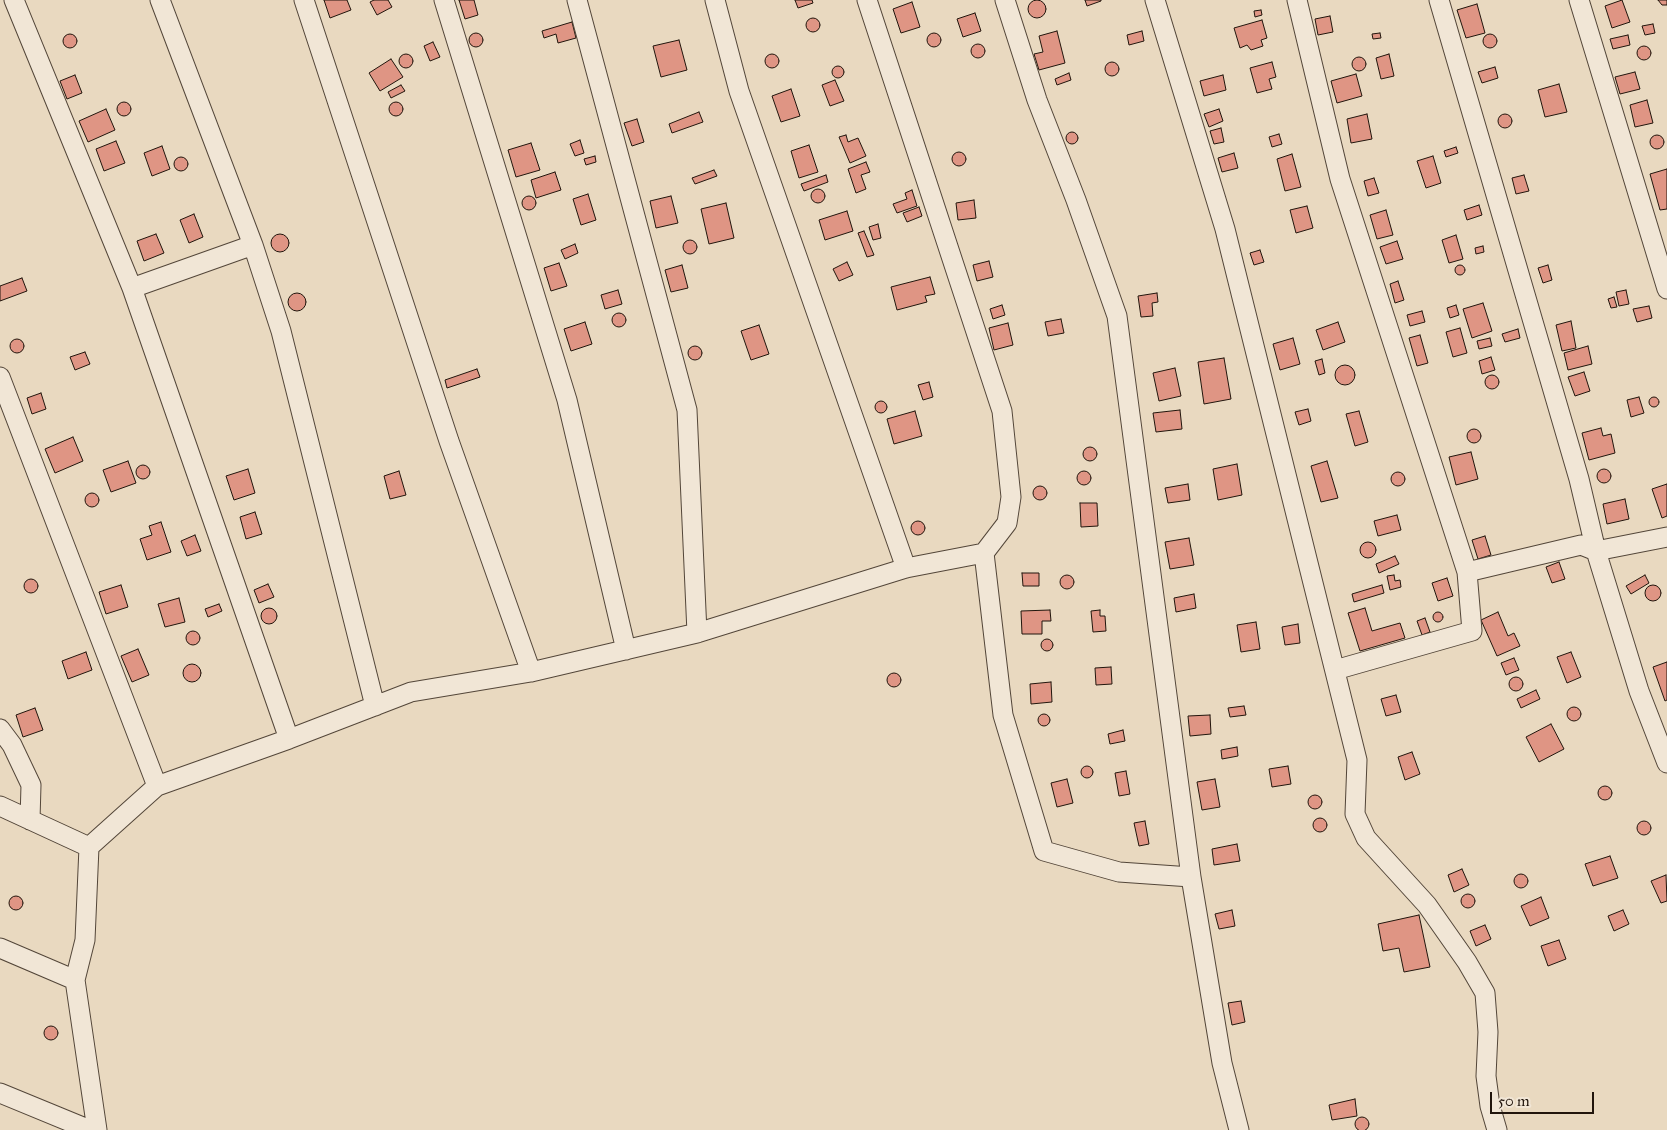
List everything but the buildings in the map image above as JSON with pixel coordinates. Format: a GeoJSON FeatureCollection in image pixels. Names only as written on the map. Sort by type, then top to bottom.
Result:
{"type":"FeatureCollection","features":[{"type":"Feature","properties":{"kind":"street"},"geometry":{"type":"LineString","coordinates":[[14,0],[132,288],[290,739]]}},
{"type":"Feature","properties":{"kind":"street"},"geometry":{"type":"LineString","coordinates":[[160,0],[253,245],[282,331],[375,706]]}},
{"type":"Feature","properties":{"kind":"street"},"geometry":{"type":"LineString","coordinates":[[304,0],[449,441],[531,672]]}},
{"type":"Feature","properties":{"kind":"street"},"geometry":{"type":"LineString","coordinates":[[444,0],[567,400],[626,650]]}},
{"type":"Feature","properties":{"kind":"street"},"geometry":{"type":"LineString","coordinates":[[578,0],[687,410],[697,633]]}},
{"type":"Feature","properties":{"kind":"street"},"geometry":{"type":"LineString","coordinates":[[715,0],[739,91],[906,568]]}},
{"type":"Feature","properties":{"kind":"street"},"geometry":{"type":"LineString","coordinates":[[97,1130],[74,980],[86,940],[89,846],[156,786],[290,739],[411,692],[531,672],[697,633],[906,568],[984,553],[1007,522],[1011,497],[1002,411],[867,0]]}},
{"type":"Feature","properties":{"kind":"street"},"geometry":{"type":"LineString","coordinates":[[1005,0],[1037,100],[1076,200],[1117,316],[1191,877],[1222,1063],[1239,1130]]}},
{"type":"Feature","properties":{"kind":"street"},"geometry":{"type":"LineString","coordinates":[[1155,0],[1225,229],[1357,760],[1355,814],[1366,838],[1427,905],[1467,962],[1485,994],[1488,1032],[1486,1076],[1490,1106],[1497,1130]]}},
{"type":"Feature","properties":{"kind":"street"},"geometry":{"type":"LineString","coordinates":[[1297,0],[1340,179],[1468,572],[1472,631],[1334,670]]}},
{"type":"Feature","properties":{"kind":"street"},"geometry":{"type":"LineString","coordinates":[[1439,0],[1579,479],[1596,551],[1639,691],[1667,763]]}},
{"type":"Feature","properties":{"kind":"street"},"geometry":{"type":"LineString","coordinates":[[1579,0],[1667,289]]}},
{"type":"Feature","properties":{"kind":"street"},"geometry":{"type":"LineString","coordinates":[[132,288],[253,245]]}},
{"type":"Feature","properties":{"kind":"street"},"geometry":{"type":"LineString","coordinates":[[0,377],[156,786]]}},
{"type":"Feature","properties":{"kind":"street"},"geometry":{"type":"LineString","coordinates":[[1468,572],[1581,545],[1596,551],[1667,537]]}},
{"type":"Feature","properties":{"kind":"street"},"geometry":{"type":"LineString","coordinates":[[984,553],[1004,715],[1044,851],[1119,872],[1191,877]]}},
{"type":"Feature","properties":{"kind":"street"},"geometry":{"type":"LineString","coordinates":[[0,730],[17,754],[31,784],[30,820]]}},
{"type":"Feature","properties":{"kind":"street"},"geometry":{"type":"LineString","coordinates":[[0,806],[89,846]]}},
{"type":"Feature","properties":{"kind":"street"},"geometry":{"type":"LineString","coordinates":[[0,948],[74,980]]}},
{"type":"Feature","properties":{"kind":"street"},"geometry":{"type":"LineString","coordinates":[[0,1093],[90,1130]]}}]}
